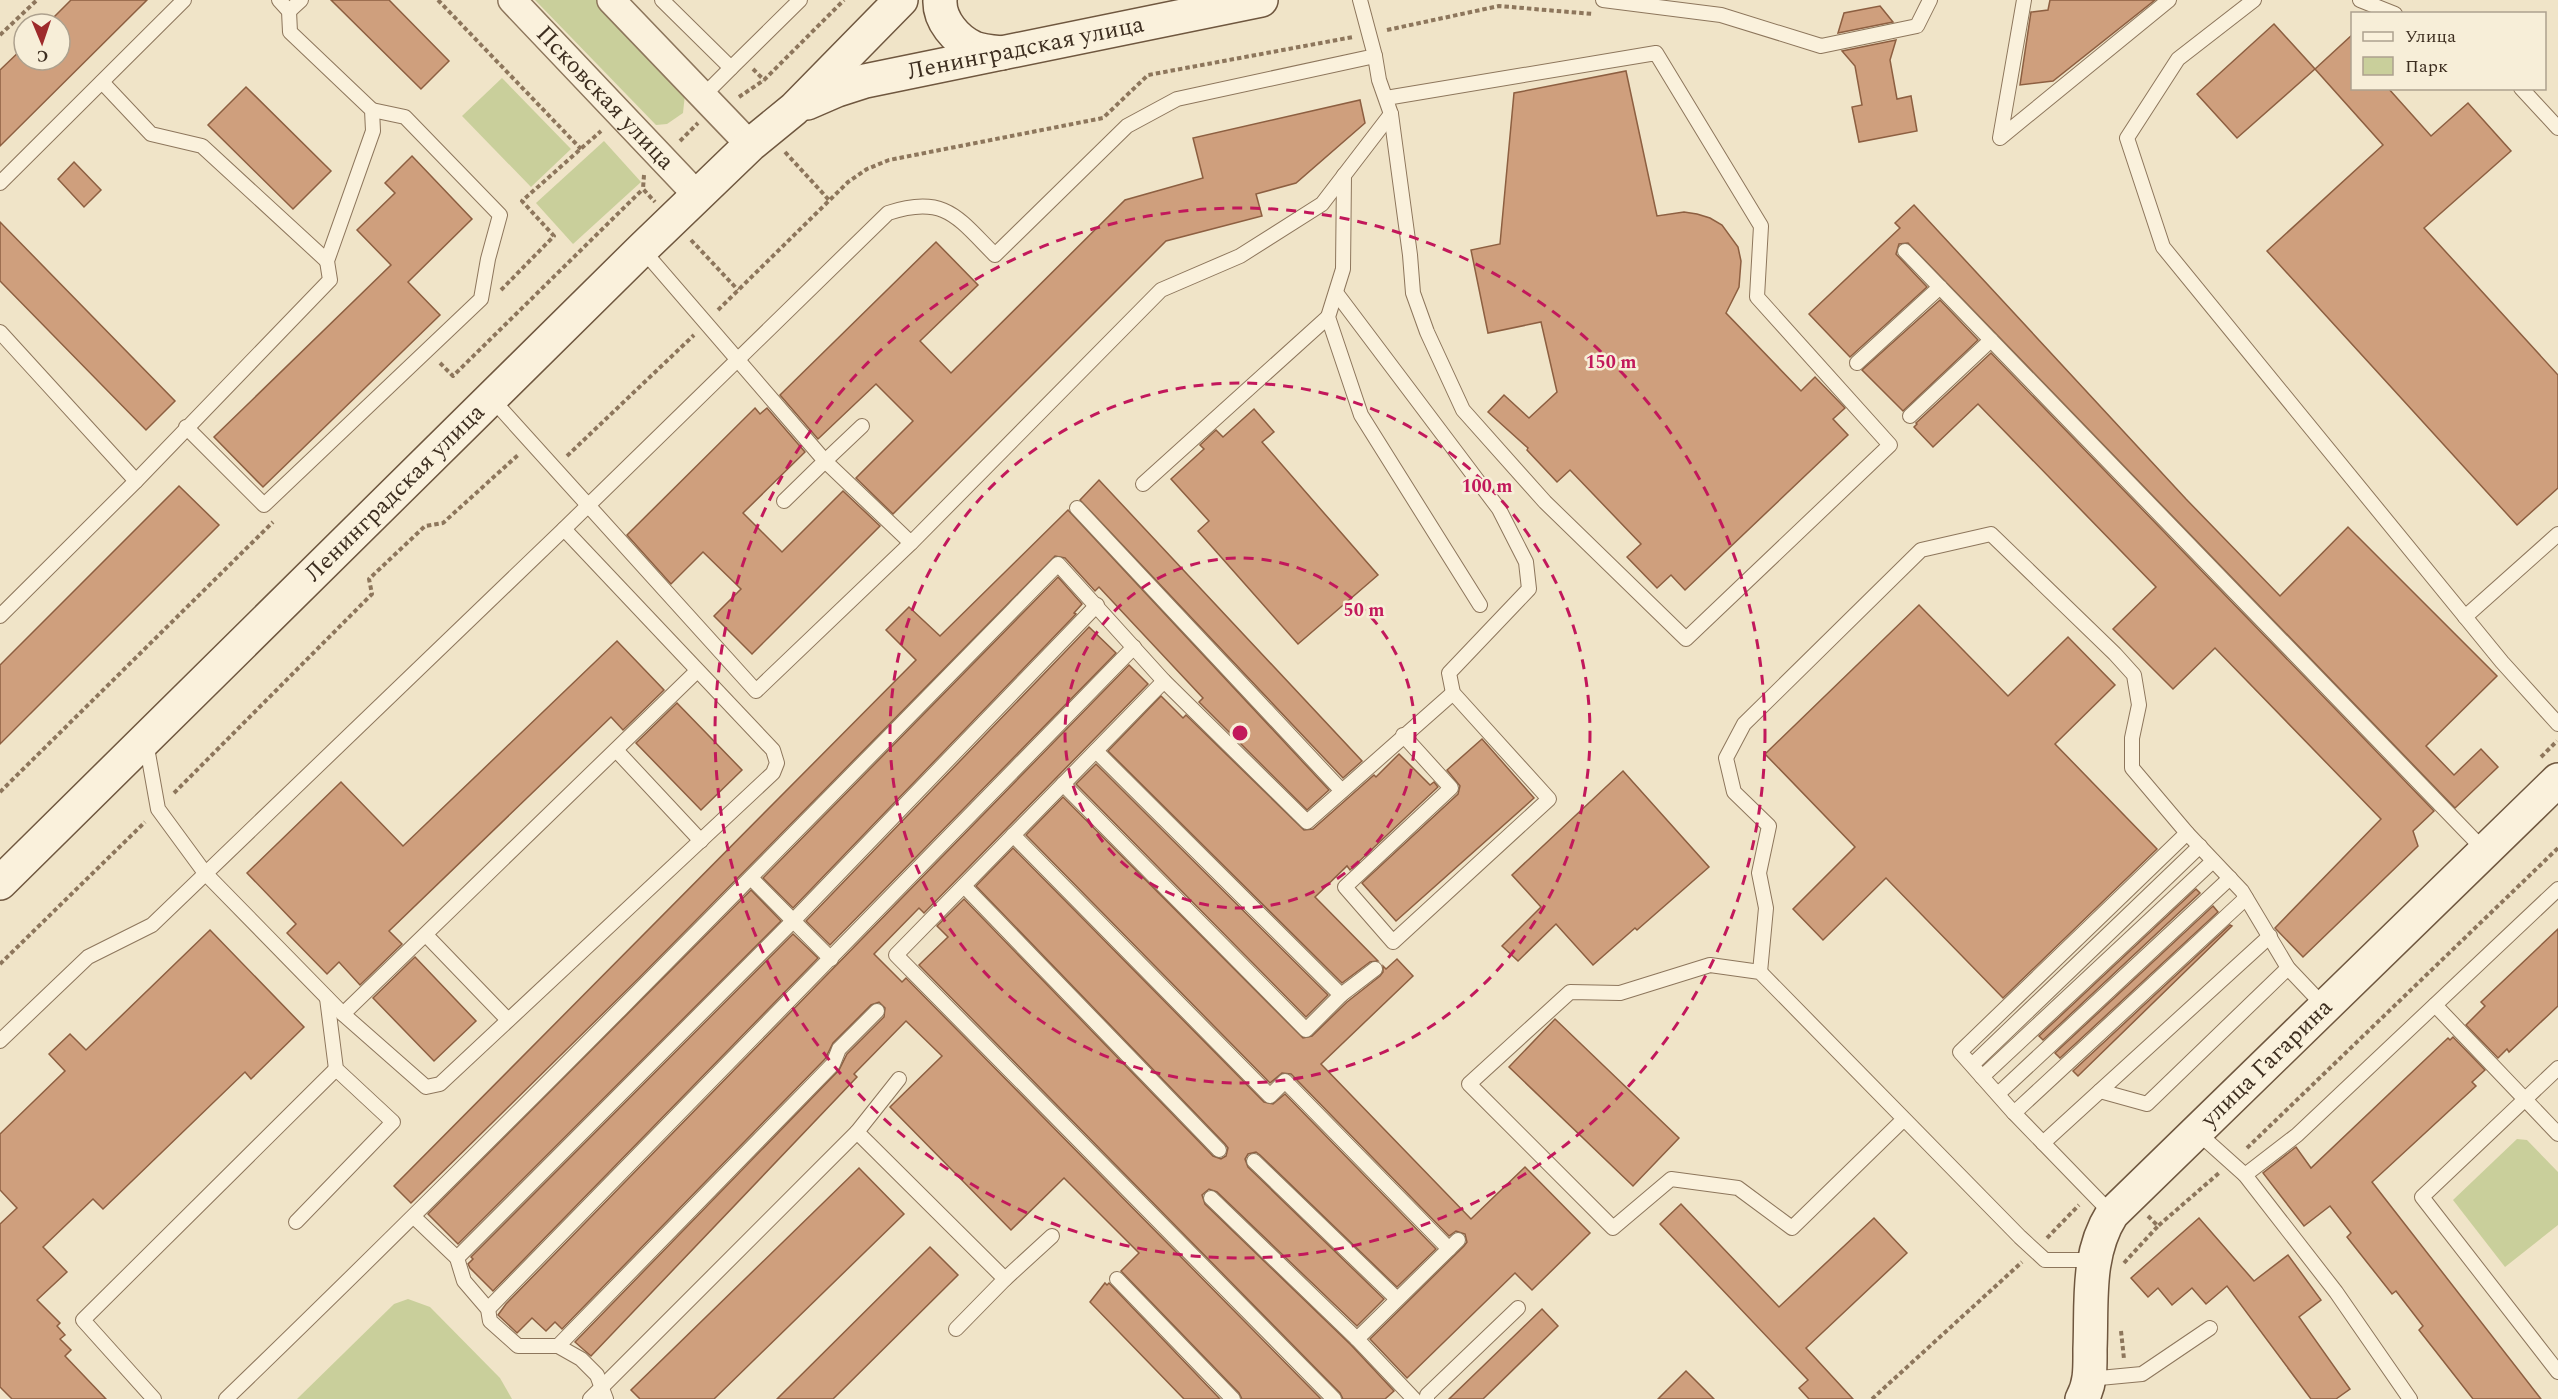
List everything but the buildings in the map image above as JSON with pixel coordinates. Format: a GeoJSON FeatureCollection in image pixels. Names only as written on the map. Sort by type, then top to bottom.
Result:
{"type":"FeatureCollection","features":[{"type":"Feature","properties":{"kind":"main road","name":"Ленинградская улица"},"geometry":{"type":"LineString","coordinates":[[0,883],[642,249],[750,146],[794,109],[901,0]]}},
{"type":"Feature","properties":{"kind":"main road"},"geometry":{"type":"LineString","coordinates":[[940,0],[948,26],[958,38],[974,48],[1003,54]]}},
{"type":"Feature","properties":{"kind":"main road","name":"Ленинградская улица"},"geometry":{"type":"LineString","coordinates":[[794,109],[837,90],[865,81],[1261,0]]}},
{"type":"Feature","properties":{"kind":"main road","name":"улица Гагарина"},"geometry":{"type":"LineString","coordinates":[[2090,1392],[2107,1264],[2100,1236],[2110,1202],[2197,1132],[2558,780]]}},
{"type":"Feature","properties":{"kind":"street","name":"Псковская улица"},"geometry":{"type":"LineString","coordinates":[[512,0],[653,166],[698,196]]}},
{"type":"Feature","properties":{"kind":"street"},"geometry":{"type":"LineString","coordinates":[[611,0],[750,146]]}},
{"type":"Feature","properties":{"kind":"lane"},"geometry":{"type":"LineString","coordinates":[[0,183],[184,0]]}},
{"type":"Feature","properties":{"kind":"lane"},"geometry":{"type":"LineString","coordinates":[[186,427],[264,506],[481,299],[500,215],[405,117],[372,110],[290,32],[289,11],[279,0]]}},
{"type":"Feature","properties":{"kind":"lane"},"geometry":{"type":"LineString","coordinates":[[289,11],[301,0]]}},
{"type":"Feature","properties":{"kind":"lane"},"geometry":{"type":"LineString","coordinates":[[662,0],[731,68]]}},
{"type":"Feature","properties":{"kind":"lane"},"geometry":{"type":"LineString","coordinates":[[708,102],[731,68],[800,0]]}},
{"type":"Feature","properties":{"kind":"lane"},"geometry":{"type":"LineString","coordinates":[[1360,0],[1370,33],[1379,80],[1391,114],[1413,293],[1427,332],[1463,410],[1545,502],[1686,639],[1890,445],[1757,297],[1761,226],[1656,53],[1386,98]]}},
{"type":"Feature","properties":{"kind":"lane"},"geometry":{"type":"LineString","coordinates":[[1603,0],[1721,15],[1821,46],[1917,26],[1930,0]]}},
{"type":"Feature","properties":{"kind":"lane"},"geometry":{"type":"LineString","coordinates":[[2024,0],[2000,138],[2169,0]]}},
{"type":"Feature","properties":{"kind":"lane"},"geometry":{"type":"LineString","coordinates":[[2254,0],[2178,59],[2127,138],[2163,247],[2465,617],[2558,724]]}},
{"type":"Feature","properties":{"kind":"lane"},"geometry":{"type":"LineString","coordinates":[[2360,0],[2391,12]]}},
{"type":"Feature","properties":{"kind":"lane"},"geometry":{"type":"LineString","coordinates":[[0,1041],[88,957],[152,925],[739,360],[888,213],[921,205],[953,213],[995,255],[1127,126],[1167,104],[1177,99],[1375,56]]}},
{"type":"Feature","properties":{"kind":"lane"},"geometry":{"type":"LineString","coordinates":[[102,82],[152,134],[202,146],[327,261]]}},
{"type":"Feature","properties":{"kind":"lane"},"geometry":{"type":"LineString","coordinates":[[2523,90],[2558,128]]}},
{"type":"Feature","properties":{"kind":"lane"},"geometry":{"type":"LineString","coordinates":[[0,616],[136,481],[330,280],[327,261],[373,130],[372,110]]}},
{"type":"Feature","properties":{"kind":"lane"},"geometry":{"type":"LineString","coordinates":[[492,399],[756,691],[911,543],[1161,290],[1240,256],[1322,204],[1391,114]]}},
{"type":"Feature","properties":{"kind":"lane"},"geometry":{"type":"LineString","coordinates":[[1143,484],[1328,317],[1337,294],[1342,269],[1344,175]]}},
{"type":"Feature","properties":{"kind":"lane"},"geometry":{"type":"LineString","coordinates":[[642,249],[825,461],[911,543]]}},
{"type":"Feature","properties":{"kind":"lane"},"geometry":{"type":"LineString","coordinates":[[1905,251],[2485,851]]}},
{"type":"Feature","properties":{"kind":"lane"},"geometry":{"type":"LineString","coordinates":[[1857,363],[1940,287]]}},
{"type":"Feature","properties":{"kind":"lane"},"geometry":{"type":"LineString","coordinates":[[1337,294],[1499,509],[1526,562],[1529,589],[1449,673],[1454,693],[1549,799],[1393,942],[1346,887],[1451,788],[1403,735]]}},
{"type":"Feature","properties":{"kind":"lane"},"geometry":{"type":"LineString","coordinates":[[1328,317],[1361,415],[1480,605]]}},
{"type":"Feature","properties":{"kind":"lane"},"geometry":{"type":"LineString","coordinates":[[0,333],[136,481]]}},
{"type":"Feature","properties":{"kind":"lane"},"geometry":{"type":"LineString","coordinates":[[1910,416],[1991,340]]}},
{"type":"Feature","properties":{"kind":"lane"},"geometry":{"type":"LineString","coordinates":[[784,501],[862,426]]}},
{"type":"Feature","properties":{"kind":"lane"},"geometry":{"type":"LineString","coordinates":[[1077,508],[1342,791]]}},
{"type":"Feature","properties":{"kind":"lane"},"geometry":{"type":"LineString","coordinates":[[146,739],[158,808],[205,873],[343,1014],[426,1087],[440,1084],[773,773],[777,763],[773,750],[564,529]]}},
{"type":"Feature","properties":{"kind":"lane"},"geometry":{"type":"LineString","coordinates":[[1760,972],[1766,908],[1760,873],[1769,826],[1734,792],[1726,758],[1744,724],[1921,550],[1991,534],[2134,675],[2139,705],[2132,738],[2132,768],[2187,833],[2230,878],[2246,898],[2288,969],[2325,1007]]}},
{"type":"Feature","properties":{"kind":"lane"},"geometry":{"type":"LineString","coordinates":[[2465,617],[2558,534]]}},
{"type":"Feature","properties":{"kind":"lane"},"geometry":{"type":"LineString","coordinates":[[226,1399],[414,1217],[751,878],[1058,564],[1164,681],[1307,822],[1403,735],[1454,693]]}},
{"type":"Feature","properties":{"kind":"lane"},"geometry":{"type":"LineString","coordinates":[[457,1258],[793,921],[1097,605]]}},
{"type":"Feature","properties":{"kind":"lane"},"geometry":{"type":"LineString","coordinates":[[488,1309],[1134,647]]}},
{"type":"Feature","properties":{"kind":"lane"},"geometry":{"type":"LineString","coordinates":[[343,1014],[697,671]]}},
{"type":"Feature","properties":{"kind":"lane"},"geometry":{"type":"LineString","coordinates":[[1164,681],[896,955],[1334,1399]]}},
{"type":"Feature","properties":{"kind":"lane"},"geometry":{"type":"LineString","coordinates":[[616,750],[701,841]]}},
{"type":"Feature","properties":{"kind":"lane"},"geometry":{"type":"LineString","coordinates":[[1096,751],[1341,995]]}},
{"type":"Feature","properties":{"kind":"lane"},"geometry":{"type":"LineString","coordinates":[[1063,784],[1306,1030],[1341,995],[1375,969]]}},
{"type":"Feature","properties":{"kind":"lane"},"geometry":{"type":"LineString","coordinates":[[2110,1202],[2043,1143],[1960,1052],[2187,833]]}},
{"type":"Feature","properties":{"kind":"lane"},"geometry":{"type":"LineString","coordinates":[[1013,835],[1270,1096],[1285,1081],[1454,1245],[1357,1339]]}},
{"type":"Feature","properties":{"kind":"lane"},"geometry":{"type":"LineString","coordinates":[[1972,1065],[2200,846]]}},
{"type":"Feature","properties":{"kind":"lane"},"geometry":{"type":"LineString","coordinates":[[1982,1077],[2213,861]]}},
{"type":"Feature","properties":{"kind":"lane"},"geometry":{"type":"LineString","coordinates":[[751,878],[831,959]]}},
{"type":"Feature","properties":{"kind":"lane"},"geometry":{"type":"LineString","coordinates":[[1998,1094],[2230,878]]}},
{"type":"Feature","properties":{"kind":"lane"},"geometry":{"type":"LineString","coordinates":[[964,886],[1219,1150]]}},
{"type":"Feature","properties":{"kind":"lane"},"geometry":{"type":"LineString","coordinates":[[2245,1175],[2297,1135],[2558,889]]}},
{"type":"Feature","properties":{"kind":"lane"},"geometry":{"type":"LineString","coordinates":[[2014,1113],[2246,898]]}},
{"type":"Feature","properties":{"kind":"lane"},"geometry":{"type":"LineString","coordinates":[[426,935],[508,1020]]}},
{"type":"Feature","properties":{"kind":"lane"},"geometry":{"type":"LineString","coordinates":[[2043,1143],[2270,936]]}},
{"type":"Feature","properties":{"kind":"lane"},"geometry":{"type":"LineString","coordinates":[[1904,1119],[1792,1227],[1738,1188],[1671,1179],[1613,1228],[1469,1084],[1570,992],[1620,993],[1710,965],[1760,972],[1904,1119],[2033,1251],[2045,1260],[2107,1264]]}},
{"type":"Feature","properties":{"kind":"lane"},"geometry":{"type":"LineString","coordinates":[[2100,1091],[2147,1104],[2288,969]]}},
{"type":"Feature","properties":{"kind":"lane"},"geometry":{"type":"LineString","coordinates":[[296,1222],[393,1122],[336,1069],[327,998]]}},
{"type":"Feature","properties":{"kind":"lane"},"geometry":{"type":"LineString","coordinates":[[2435,1005],[2558,1134]]}},
{"type":"Feature","properties":{"kind":"lane"},"geometry":{"type":"LineString","coordinates":[[558,1346],[833,1064],[839,1049],[877,1011]]}},
{"type":"Feature","properties":{"kind":"lane"},"geometry":{"type":"LineString","coordinates":[[2558,1068],[2422,1197],[2558,1372]]}},
{"type":"Feature","properties":{"kind":"lane"},"geometry":{"type":"LineString","coordinates":[[154,1399],[83,1320],[336,1069]]}},
{"type":"Feature","properties":{"kind":"lane"},"geometry":{"type":"LineString","coordinates":[[590,1399],[604,1393],[857,1132],[899,1079]]}},
{"type":"Feature","properties":{"kind":"lane"},"geometry":{"type":"LineString","coordinates":[[857,1132],[1005,1279]]}},
{"type":"Feature","properties":{"kind":"lane"},"geometry":{"type":"LineString","coordinates":[[2197,1132],[2245,1175],[2336,1292],[2404,1397]]}},
{"type":"Feature","properties":{"kind":"lane"},"geometry":{"type":"LineString","coordinates":[[1254,1161],[1398,1299]]}},
{"type":"Feature","properties":{"kind":"lane"},"geometry":{"type":"LineString","coordinates":[[1211,1198],[1357,1339],[1414,1399]]}},
{"type":"Feature","properties":{"kind":"lane"},"geometry":{"type":"LineString","coordinates":[[414,1217],[457,1258],[464,1281],[488,1309],[490,1321],[518,1346],[558,1346],[581,1359],[597,1375],[604,1393]]}},
{"type":"Feature","properties":{"kind":"lane"},"geometry":{"type":"LineString","coordinates":[[956,1329],[1005,1279],[1052,1236]]}},
{"type":"Feature","properties":{"kind":"lane"},"geometry":{"type":"LineString","coordinates":[[1118,1279],[1233,1399]]}},
{"type":"Feature","properties":{"kind":"lane"},"geometry":{"type":"LineString","coordinates":[[1427,1399],[1427,1395],[1518,1308]]}},
{"type":"Feature","properties":{"kind":"lane"},"geometry":{"type":"LineString","coordinates":[[2090,1392],[2126,1375],[2142,1374],[2210,1328]]}},
{"type":"Feature","properties":{"kind":"path"},"geometry":{"type":"LineString","coordinates":[[0,35],[37,0]]}},
{"type":"Feature","properties":{"kind":"path"},"geometry":{"type":"LineString","coordinates":[[438,0],[581,149]]}},
{"type":"Feature","properties":{"kind":"path"},"geometry":{"type":"LineString","coordinates":[[653,166],[708,102],[737,98],[764,80],[844,0]]}},
{"type":"Feature","properties":{"kind":"path"},"geometry":{"type":"LineString","coordinates":[[0,964],[372,594],[369,579],[425,526],[443,523],[518,455],[569,456],[841,188],[867,169],[889,160],[1103,118],[1148,75],[1499,6],[1599,15]]}},
{"type":"Feature","properties":{"kind":"path"},"geometry":{"type":"LineString","coordinates":[[435,357],[453,376],[643,189]]}},
{"type":"Feature","properties":{"kind":"path"},"geometry":{"type":"LineString","coordinates":[[2107,1264],[2126,1260],[2158,1226],[2231,1163],[2558,848]]}},
{"type":"Feature","properties":{"kind":"path"},"geometry":{"type":"LineString","coordinates":[[1872,1399],[2033,1251],[2110,1202],[2158,1226]]}},
{"type":"Feature","properties":{"kind":"path"},"geometry":{"type":"LineString","coordinates":[[2119,1320],[2126,1375]]}},
{"type":"Feature","properties":{"kind":"green space"},"geometry":{"type":"Polygon","coordinates":[[[535,0],[600,0],[685,94],[683,113],[667,124],[656,125],[535,0]]]}},
{"type":"Feature","properties":{"kind":"green space"},"geometry":{"type":"Polygon","coordinates":[[[502,78],[571,149],[531,187],[462,116],[502,78]]]}},
{"type":"Feature","properties":{"kind":"green space"},"geometry":{"type":"Polygon","coordinates":[[[604,141],[641,182],[573,244],[536,203],[604,141]]]}},
{"type":"Feature","properties":{"kind":"green space"},"geometry":{"type":"Polygon","coordinates":[[[2517,1139],[2527,1140],[2558,1172],[2558,1225],[2505,1267],[2453,1200],[2517,1139]]]}},
{"type":"Feature","properties":{"kind":"green space"},"geometry":{"type":"Polygon","coordinates":[[[408,1299],[430,1307],[500,1378],[512,1399],[297,1399],[394,1304],[408,1299]]]}}]}
